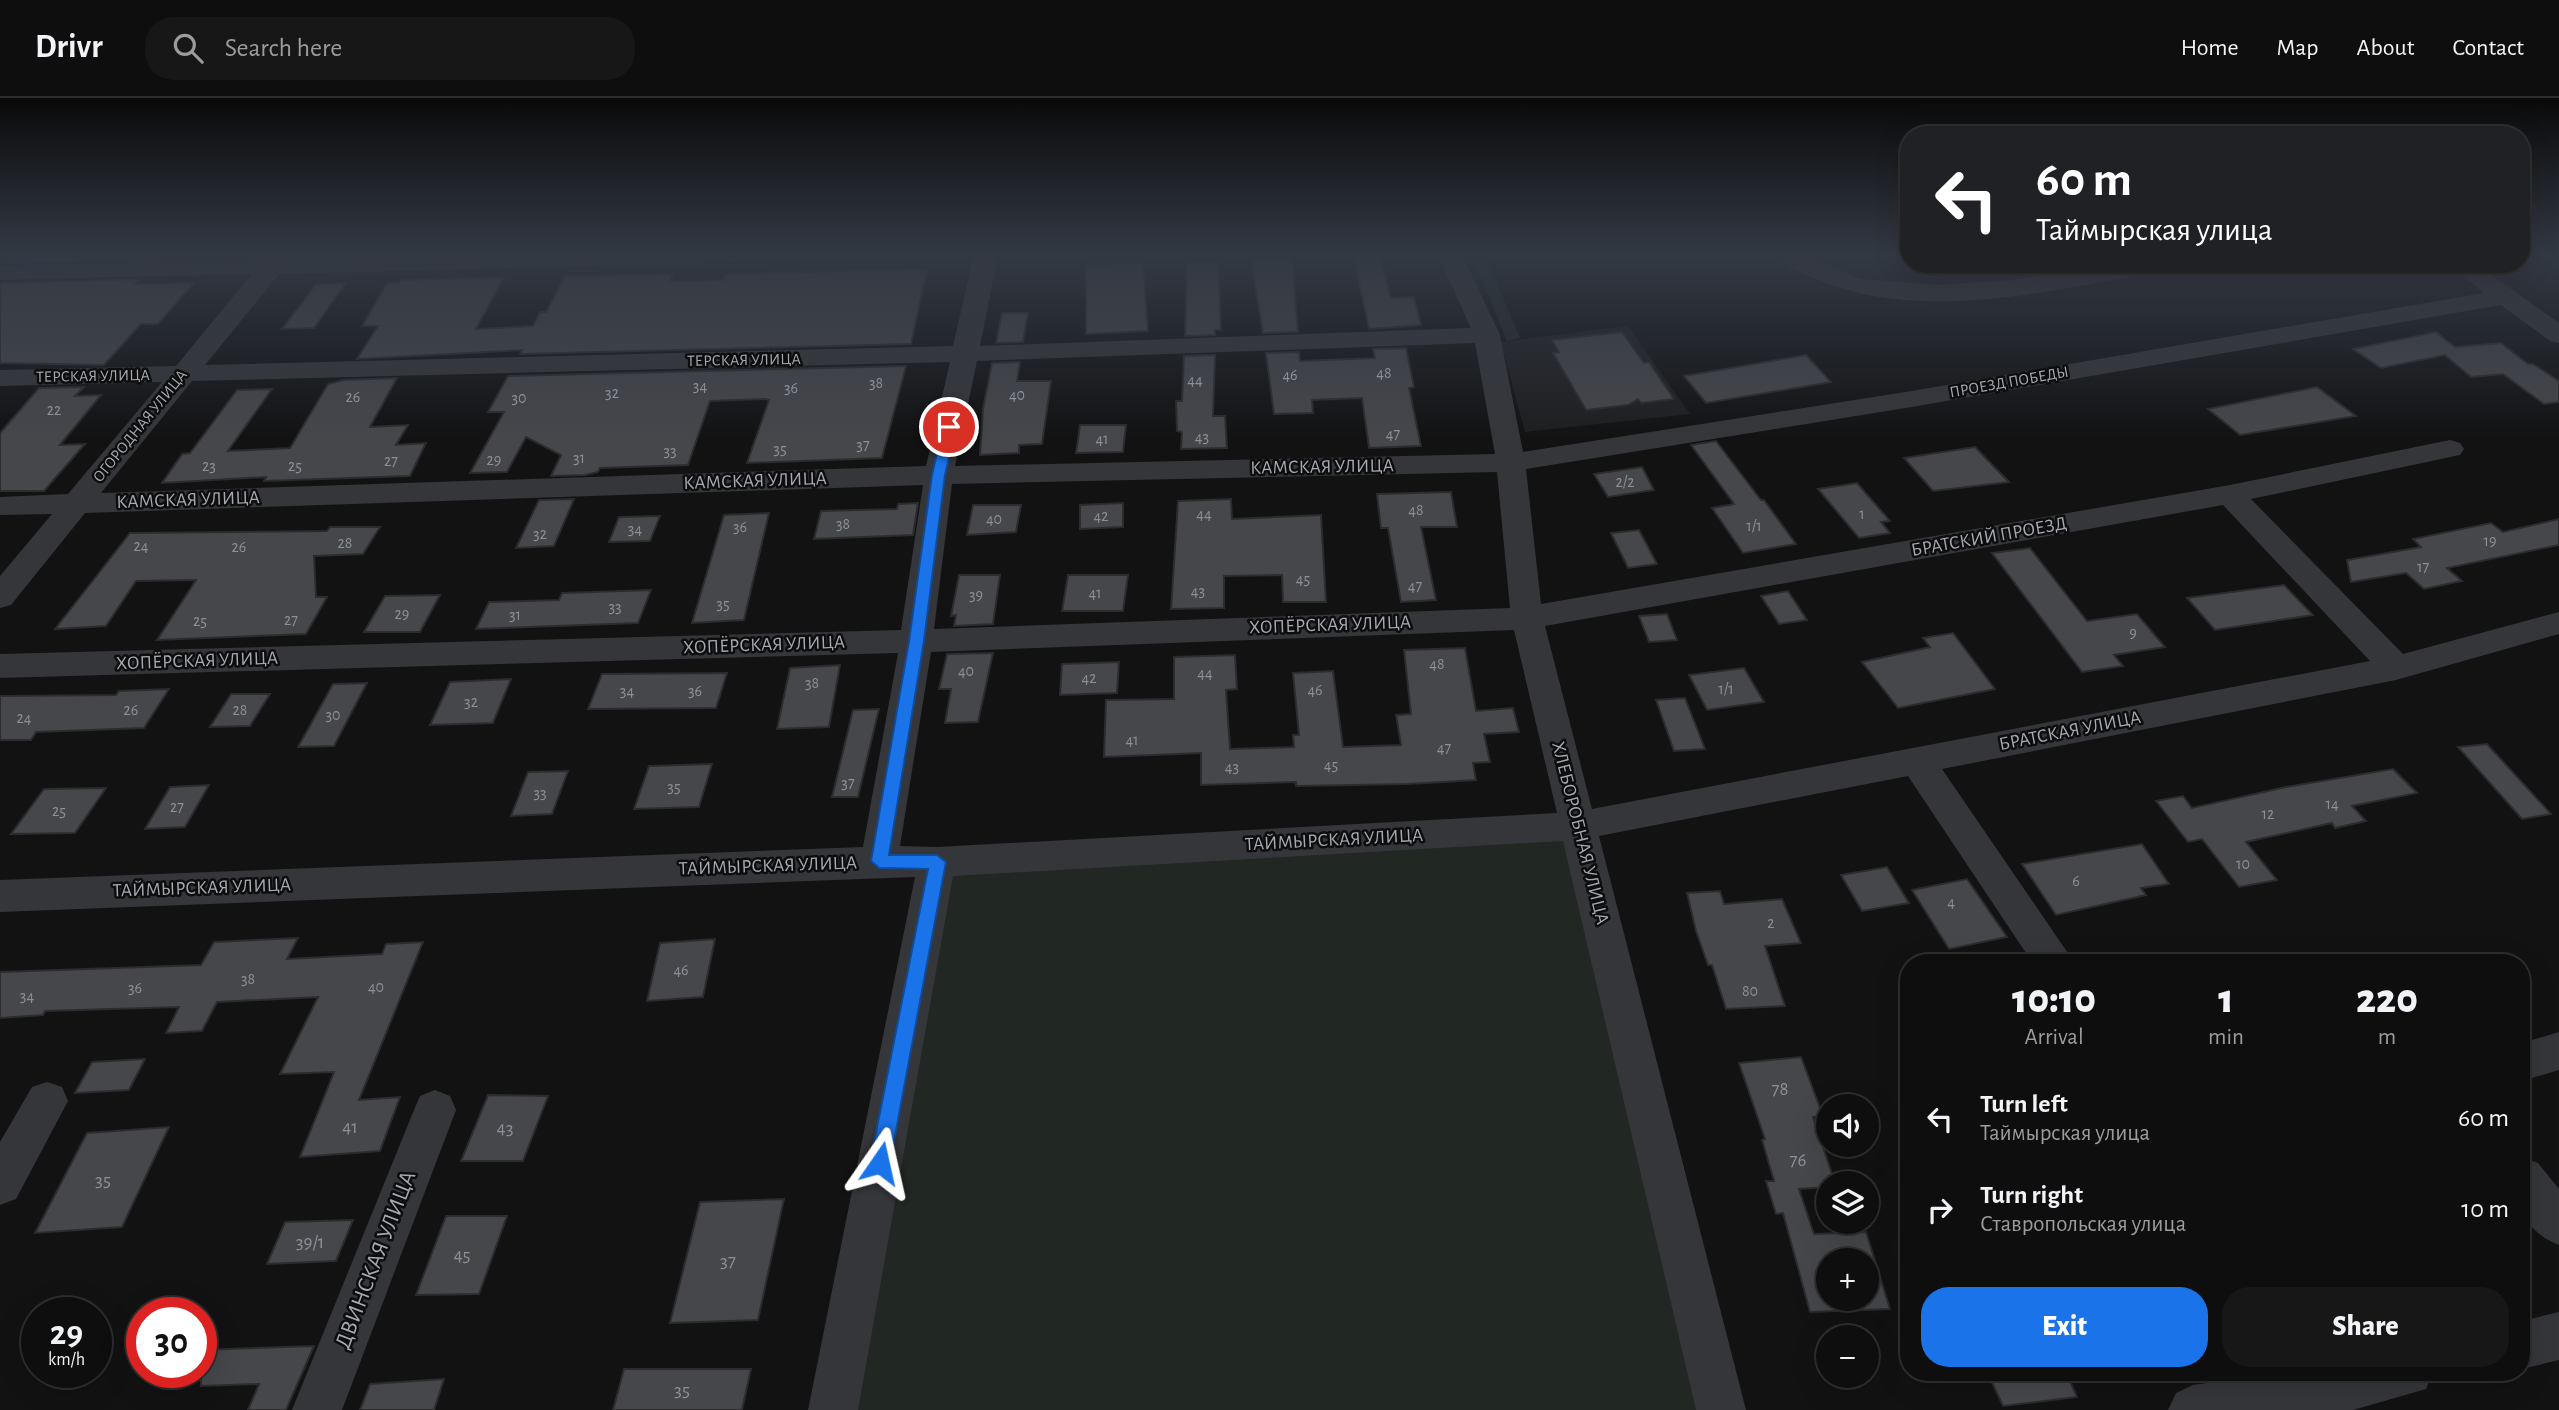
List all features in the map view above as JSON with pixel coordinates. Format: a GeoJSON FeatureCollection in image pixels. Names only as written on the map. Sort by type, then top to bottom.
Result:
{"type":"FeatureCollection","features":[{"type":"Feature","properties":{"kind":"street","name":"ОГОРОДНАЯ УЛИЦА"},"geometry":{"type":"LineString","coordinates":[[0,597],[230,316]]}},
{"type":"Feature","properties":{"kind":"street"},"geometry":{"type":"LineString","coordinates":[[879,861],[916,641],[939,475],[973,316]]}},
{"type":"Feature","properties":{"kind":"street","name":"ХЛЕБОРОБНАЯ УЛИЦА"},"geometry":{"type":"LineString","coordinates":[[1478,316],[1487,335],[1511,464],[1527,618],[1721,1410]]}},
{"type":"Feature","properties":{"kind":"street","name":"ПРОЕЗД ПОБЕДЫ"},"geometry":{"type":"LineString","coordinates":[[1511,464],[2394,316]]}},
{"type":"Feature","properties":{"kind":"street"},"geometry":{"type":"LineString","coordinates":[[2533,316],[2559,335]]}},
{"type":"Feature","properties":{"kind":"street","name":"ТЕРСКАЯ УЛИЦА"},"geometry":{"type":"LineString","coordinates":[[0,378],[965,354],[1487,335]]}},
{"type":"Feature","properties":{"kind":"street","name":"БРАТСКИЙ ПРОЕЗД"},"geometry":{"type":"LineString","coordinates":[[1527,618],[2230,494],[2450,449]]}},
{"type":"Feature","properties":{"kind":"street","name":"КАМСКАЯ УЛИЦА"},"geometry":{"type":"LineString","coordinates":[[0,506],[939,475],[1511,464]]}},
{"type":"Feature","properties":{"kind":"street"},"geometry":{"type":"LineString","coordinates":[[2230,494],[2396,668]]}},
{"type":"Feature","properties":{"kind":"street","name":"ХОПЁРСКАЯ УЛИЦА"},"geometry":{"type":"LineString","coordinates":[[0,666],[916,641],[1527,618]]}},
{"type":"Feature","properties":{"kind":"street","name":"БРАТСКАЯ УЛИЦА"},"geometry":{"type":"LineString","coordinates":[[1578,826],[2396,668],[2559,622]]}},
{"type":"Feature","properties":{"kind":"street"},"geometry":{"type":"LineString","coordinates":[[1917,761],[2049,954]]}},
{"type":"Feature","properties":{"kind":"street","name":"ТАЙМЫРСКАЯ УЛИЦА"},"geometry":{"type":"LineString","coordinates":[[0,896],[879,861],[937,862],[1578,826]]}},
{"type":"Feature","properties":{"kind":"street"},"geometry":{"type":"LineString","coordinates":[[833,1410],[937,862]]}},
{"type":"Feature","properties":{"kind":"street"},"geometry":{"type":"LineString","coordinates":[[2530,1060],[2559,1051]]}},
{"type":"Feature","properties":{"kind":"street"},"geometry":{"type":"LineString","coordinates":[[0,1185],[47,1101]]}},
{"type":"Feature","properties":{"kind":"street","name":"ДВИНСКАЯ УЛИЦА"},"geometry":{"type":"LineString","coordinates":[[317,1410],[435,1110]]}},
{"type":"Feature","properties":{"kind":"street"},"geometry":{"type":"LineString","coordinates":[[2530,1188],[2559,1223]]}},
{"type":"Feature","properties":{"kind":"street"},"geometry":{"type":"LineString","coordinates":[[2530,1343],[2559,1336]]}},
{"type":"Feature","properties":{"kind":"street"},"geometry":{"type":"LineString","coordinates":[[2193,1410],[2333,1381]]}},
{"type":"Feature","properties":{"kind":"shaded area"},"geometry":{"type":"Polygon","coordinates":[[[1497,316],[1511,316],[1520,338],[1507,341],[1497,316]]]}},
{"type":"Feature","properties":{"kind":"shaded area"},"geometry":{"type":"Polygon","coordinates":[[[1628,326],[1690,414],[1525,432],[1501,342],[1628,326]]]}},
{"type":"Feature","properties":{"kind":"shaded area"},"geometry":{"type":"Polygon","coordinates":[[[1568,836],[1708,1410],[843,1410],[943,873],[1568,836]]]}},
{"type":"Feature","properties":{"kind":"building"},"geometry":{"type":"Polygon","coordinates":[[[0,316],[165,316],[158,324],[141,324],[104,365],[0,363],[0,316]]]}},
{"type":"Feature","properties":{"kind":"building"},"geometry":{"type":"Polygon","coordinates":[[[292,316],[322,316],[314,328],[282,329],[292,316]]]}},
{"type":"Feature","properties":{"kind":"building"},"geometry":{"type":"Polygon","coordinates":[[[368,316],[483,316],[476,329],[533,326],[538,316],[917,316],[911,344],[520,354],[522,350],[357,359],[378,326],[362,326],[368,316]]]}},
{"type":"Feature","properties":{"kind":"building"},"geometry":{"type":"Polygon","coordinates":[[[1001,316],[1027,316],[1023,342],[996,343],[1001,316]]]}},
{"type":"Feature","properties":{"kind":"building"},"geometry":{"type":"Polygon","coordinates":[[[1086,316],[1147,316],[1148,331],[1086,334],[1086,316]]]}},
{"type":"Feature","properties":{"kind":"building"},"geometry":{"type":"Polygon","coordinates":[[[1186,316],[1220,316],[1221,330],[1215,330],[1215,335],[1185,336],[1186,316]]]}},
{"type":"Feature","properties":{"kind":"building"},"geometry":{"type":"Polygon","coordinates":[[[1260,316],[1297,316],[1298,332],[1263,333],[1260,316]]]}},
{"type":"Feature","properties":{"kind":"building"},"geometry":{"type":"Polygon","coordinates":[[[1366,316],[1419,316],[1421,325],[1369,329],[1366,316]]]}},
{"type":"Feature","properties":{"kind":"building"},"geometry":{"type":"Polygon","coordinates":[[[1622,332],[1644,363],[1649,362],[1674,399],[1641,403],[1638,399],[1628,405],[1586,410],[1553,353],[1559,352],[1552,340],[1622,332]]]}},
{"type":"Feature","properties":{"kind":"building"},"geometry":{"type":"Polygon","coordinates":[[[2436,332],[2455,347],[2501,343],[2528,364],[2533,364],[2559,381],[2559,402],[2544,404],[2503,374],[2471,377],[2445,355],[2381,368],[2353,349],[2436,332]]]}},
{"type":"Feature","properties":{"kind":"building"},"geometry":{"type":"Polygon","coordinates":[[[1406,348],[1414,387],[1409,388],[1421,446],[1369,448],[1362,398],[1312,400],[1313,413],[1274,414],[1266,353],[1299,352],[1300,361],[1375,358],[1373,349],[1406,348]]]}},
{"type":"Feature","properties":{"kind":"building"},"geometry":{"type":"Polygon","coordinates":[[[1215,355],[1213,416],[1225,416],[1227,448],[1181,449],[1182,432],[1177,431],[1176,401],[1182,401],[1184,356],[1215,355]]]}},
{"type":"Feature","properties":{"kind":"building"},"geometry":{"type":"Polygon","coordinates":[[[1806,355],[1831,382],[1706,403],[1684,376],[1806,355]]]}},
{"type":"Feature","properties":{"kind":"building"},"geometry":{"type":"Polygon","coordinates":[[[1020,362],[1017,381],[1051,381],[1042,444],[1019,445],[1019,453],[980,455],[983,409],[992,363],[1020,362]]]}},
{"type":"Feature","properties":{"kind":"building"},"geometry":{"type":"Polygon","coordinates":[[[906,366],[882,458],[747,463],[769,400],[710,401],[688,465],[600,468],[598,472],[585,475],[551,476],[561,455],[526,437],[507,472],[470,473],[504,412],[488,412],[508,376],[906,366]]]}},
{"type":"Feature","properties":{"kind":"building"},"geometry":{"type":"Polygon","coordinates":[[[397,378],[370,427],[408,425],[396,445],[426,443],[410,476],[264,481],[266,477],[162,483],[182,454],[190,453],[237,390],[272,389],[228,451],[290,448],[328,384],[343,380],[397,378]]]}},
{"type":"Feature","properties":{"kind":"building"},"geometry":{"type":"Polygon","coordinates":[[[84,387],[75,396],[101,395],[60,445],[85,444],[44,491],[0,491],[0,433],[39,388],[84,387]]]}},
{"type":"Feature","properties":{"kind":"building"},"geometry":{"type":"Polygon","coordinates":[[[2317,387],[2356,416],[2240,435],[2208,409],[2317,387]]]}},
{"type":"Feature","properties":{"kind":"building"},"geometry":{"type":"Polygon","coordinates":[[[1080,425],[1126,425],[1123,452],[1076,453],[1080,425]]]}},
{"type":"Feature","properties":{"kind":"building"},"geometry":{"type":"Polygon","coordinates":[[[1716,441],[1796,544],[1743,553],[1712,508],[1734,504],[1691,445],[1716,441]]]}},
{"type":"Feature","properties":{"kind":"building"},"geometry":{"type":"Polygon","coordinates":[[[1975,447],[2009,482],[1933,491],[1904,458],[1975,447]]]}},
{"type":"Feature","properties":{"kind":"building"},"geometry":{"type":"Polygon","coordinates":[[[1642,467],[1654,490],[1608,497],[1594,474],[1642,467]]]}},
{"type":"Feature","properties":{"kind":"building"},"geometry":{"type":"Polygon","coordinates":[[[1857,483],[1890,521],[1881,522],[1890,533],[1859,538],[1818,489],[1857,483]]]}},
{"type":"Feature","properties":{"kind":"building"},"geometry":{"type":"Polygon","coordinates":[[[1451,492],[1457,527],[1421,527],[1436,600],[1401,602],[1388,528],[1381,528],[1377,494],[1451,492]]]}},
{"type":"Feature","properties":{"kind":"building"},"geometry":{"type":"Polygon","coordinates":[[[574,499],[554,546],[516,548],[539,500],[574,499]]]}},
{"type":"Feature","properties":{"kind":"building"},"geometry":{"type":"Polygon","coordinates":[[[1231,499],[1232,519],[1321,515],[1326,602],[1283,602],[1282,575],[1224,576],[1224,608],[1171,609],[1178,501],[1231,499]]]}},
{"type":"Feature","properties":{"kind":"building"},"geometry":{"type":"Polygon","coordinates":[[[918,503],[913,535],[814,539],[821,511],[897,509],[898,504],[918,503]]]}},
{"type":"Feature","properties":{"kind":"building"},"geometry":{"type":"Polygon","coordinates":[[[1123,503],[1123,527],[1080,529],[1080,505],[1123,503]]]}},
{"type":"Feature","properties":{"kind":"building"},"geometry":{"type":"Polygon","coordinates":[[[973,505],[1021,505],[1016,532],[967,535],[973,505]]]}},
{"type":"Feature","properties":{"kind":"building"},"geometry":{"type":"Polygon","coordinates":[[[769,513],[744,620],[692,623],[724,515],[769,513]]]}},
{"type":"Feature","properties":{"kind":"building"},"geometry":{"type":"Polygon","coordinates":[[[660,516],[650,541],[609,542],[619,517],[660,516]]]}},
{"type":"Feature","properties":{"kind":"building"},"geometry":{"type":"Polygon","coordinates":[[[2559,519],[2559,545],[2447,568],[2462,581],[2424,589],[2406,573],[2351,582],[2347,560],[2421,547],[2413,539],[2491,523],[2503,532],[2559,519]]]}},
{"type":"Feature","properties":{"kind":"building"},"geometry":{"type":"Polygon","coordinates":[[[330,527],[380,527],[363,554],[314,556],[316,597],[327,597],[306,634],[157,640],[196,580],[136,581],[106,626],[55,629],[130,533],[327,531],[330,527]]]}},
{"type":"Feature","properties":{"kind":"building"},"geometry":{"type":"Polygon","coordinates":[[[1639,530],[1657,564],[1628,568],[1611,533],[1639,530]]]}},
{"type":"Feature","properties":{"kind":"building"},"geometry":{"type":"Polygon","coordinates":[[[2030,548],[2087,621],[2137,614],[2165,647],[2114,655],[2123,666],[2082,672],[1992,553],[2030,548]]]}},
{"type":"Feature","properties":{"kind":"building"},"geometry":{"type":"Polygon","coordinates":[[[959,575],[1000,575],[993,624],[954,626],[956,615],[951,616],[959,575]]]}},
{"type":"Feature","properties":{"kind":"building"},"geometry":{"type":"Polygon","coordinates":[[[1068,575],[1128,575],[1123,611],[1062,611],[1068,575]]]}},
{"type":"Feature","properties":{"kind":"building"},"geometry":{"type":"Polygon","coordinates":[[[2284,585],[2313,615],[2215,630],[2187,598],[2284,585]]]}},
{"type":"Feature","properties":{"kind":"building"},"geometry":{"type":"Polygon","coordinates":[[[651,590],[638,623],[476,629],[489,602],[559,600],[562,593],[651,590]]]}},
{"type":"Feature","properties":{"kind":"building"},"geometry":{"type":"Polygon","coordinates":[[[1788,591],[1807,620],[1779,624],[1761,596],[1788,591]]]}},
{"type":"Feature","properties":{"kind":"building"},"geometry":{"type":"Polygon","coordinates":[[[440,595],[420,632],[364,632],[385,596],[440,595]]]}},
{"type":"Feature","properties":{"kind":"building"},"geometry":{"type":"Polygon","coordinates":[[[1667,614],[1677,640],[1649,642],[1639,616],[1667,614]]]}},
{"type":"Feature","properties":{"kind":"building"},"geometry":{"type":"Polygon","coordinates":[[[1953,633],[1995,689],[1898,708],[1862,662],[1930,647],[1923,638],[1953,633]]]}},
{"type":"Feature","properties":{"kind":"building"},"geometry":{"type":"Polygon","coordinates":[[[1465,648],[1476,711],[1513,708],[1519,732],[1484,734],[1490,762],[1473,763],[1476,780],[1408,784],[1296,786],[1296,782],[1201,785],[1201,753],[1104,757],[1106,700],[1174,699],[1174,657],[1235,655],[1237,689],[1226,690],[1230,749],[1294,747],[1293,735],[1299,735],[1293,673],[1333,671],[1343,747],[1401,745],[1396,715],[1411,714],[1404,650],[1465,648]]]}},
{"type":"Feature","properties":{"kind":"building"},"geometry":{"type":"Polygon","coordinates":[[[993,653],[978,722],[945,723],[951,689],[939,689],[947,654],[993,653]]]}},
{"type":"Feature","properties":{"kind":"building"},"geometry":{"type":"Polygon","coordinates":[[[1119,662],[1117,693],[1060,695],[1062,664],[1119,662]]]}},
{"type":"Feature","properties":{"kind":"building"},"geometry":{"type":"Polygon","coordinates":[[[840,665],[829,727],[777,729],[790,668],[840,665]]]}},
{"type":"Feature","properties":{"kind":"building"},"geometry":{"type":"Polygon","coordinates":[[[1744,668],[1764,702],[1707,710],[1689,675],[1744,668]]]}},
{"type":"Feature","properties":{"kind":"building"},"geometry":{"type":"Polygon","coordinates":[[[727,673],[716,708],[588,709],[602,674],[727,673]]]}},
{"type":"Feature","properties":{"kind":"building"},"geometry":{"type":"Polygon","coordinates":[[[511,679],[493,723],[430,725],[450,682],[511,679]]]}},
{"type":"Feature","properties":{"kind":"building"},"geometry":{"type":"Polygon","coordinates":[[[367,683],[334,746],[298,747],[333,684],[367,683]]]}},
{"type":"Feature","properties":{"kind":"building"},"geometry":{"type":"Polygon","coordinates":[[[169,689],[144,728],[36,732],[31,740],[0,740],[0,696],[116,695],[119,691],[169,689]]]}},
{"type":"Feature","properties":{"kind":"building"},"geometry":{"type":"Polygon","coordinates":[[[231,694],[270,694],[250,726],[210,727],[231,694]]]}},
{"type":"Feature","properties":{"kind":"building"},"geometry":{"type":"Polygon","coordinates":[[[1685,698],[1705,749],[1674,751],[1656,700],[1685,698]]]}},
{"type":"Feature","properties":{"kind":"building"},"geometry":{"type":"Polygon","coordinates":[[[879,709],[858,797],[832,797],[853,710],[879,709]]]}},
{"type":"Feature","properties":{"kind":"building"},"geometry":{"type":"Polygon","coordinates":[[[2487,744],[2551,814],[2522,819],[2458,747],[2487,744]]]}},
{"type":"Feature","properties":{"kind":"building"},"geometry":{"type":"Polygon","coordinates":[[[712,764],[699,807],[634,809],[649,766],[712,764]]]}},
{"type":"Feature","properties":{"kind":"building"},"geometry":{"type":"Polygon","coordinates":[[[2393,769],[2417,793],[2352,806],[2366,821],[2335,828],[2332,823],[2246,842],[2277,880],[2239,887],[2202,839],[2188,842],[2156,801],[2183,796],[2192,808],[2286,787],[2393,769]]]}},
{"type":"Feature","properties":{"kind":"building"},"geometry":{"type":"Polygon","coordinates":[[[568,771],[552,814],[511,816],[528,772],[568,771]]]}},
{"type":"Feature","properties":{"kind":"building"},"geometry":{"type":"Polygon","coordinates":[[[209,785],[185,827],[145,829],[170,787],[209,785]]]}},
{"type":"Feature","properties":{"kind":"building"},"geometry":{"type":"Polygon","coordinates":[[[106,788],[75,833],[11,834],[44,789],[106,788]]]}},
{"type":"Feature","properties":{"kind":"building"},"geometry":{"type":"Polygon","coordinates":[[[2142,844],[2169,884],[2141,888],[2146,895],[2056,915],[2022,864],[2142,844]]]}},
{"type":"Feature","properties":{"kind":"building"},"geometry":{"type":"Polygon","coordinates":[[[1887,867],[1909,903],[1862,911],[1841,875],[1887,867]]]}},
{"type":"Feature","properties":{"kind":"building"},"geometry":{"type":"Polygon","coordinates":[[[1967,879],[2007,937],[1949,949],[1912,890],[1967,879]]]}},
{"type":"Feature","properties":{"kind":"building"},"geometry":{"type":"Polygon","coordinates":[[[1720,891],[1724,904],[1782,899],[1801,943],[1765,946],[1785,1006],[1726,1009],[1712,965],[1708,965],[1696,931],[1687,893],[1720,891]]]}},
{"type":"Feature","properties":{"kind":"building"},"geometry":{"type":"Polygon","coordinates":[[[298,938],[287,959],[382,954],[386,944],[423,942],[359,1100],[400,1097],[380,1151],[300,1157],[334,1072],[280,1074],[318,997],[217,1002],[202,1031],[166,1033],[179,1007],[45,1011],[43,1015],[0,1018],[0,972],[201,965],[214,942],[298,938]]]}},
{"type":"Feature","properties":{"kind":"building"},"geometry":{"type":"Polygon","coordinates":[[[715,939],[703,997],[647,1001],[660,943],[715,939]]]}},
{"type":"Feature","properties":{"kind":"building"},"geometry":{"type":"Polygon","coordinates":[[[1801,1057],[1816,1097],[1816,1117],[1813,1117],[1816,1126],[1816,1157],[1826,1157],[1831,1171],[1816,1171],[1816,1188],[1799,1189],[1814,1234],[1867,1234],[1871,1248],[1816,1248],[1816,1311],[1837,1311],[1810,1312],[1783,1213],[1776,1214],[1766,1181],[1774,1181],[1762,1140],[1765,1139],[1739,1063],[1801,1057]]]}},
{"type":"Feature","properties":{"kind":"building"},"geometry":{"type":"Polygon","coordinates":[[[145,1059],[129,1090],[75,1093],[92,1062],[145,1059]]]}},
{"type":"Feature","properties":{"kind":"building"},"geometry":{"type":"Polygon","coordinates":[[[488,1095],[548,1096],[523,1161],[461,1161],[488,1095]]]}},
{"type":"Feature","properties":{"kind":"building"},"geometry":{"type":"Polygon","coordinates":[[[169,1127],[122,1227],[35,1233],[87,1133],[169,1127]]]}},
{"type":"Feature","properties":{"kind":"building"},"geometry":{"type":"Polygon","coordinates":[[[784,1199],[758,1320],[670,1323],[700,1202],[784,1199]]]}},
{"type":"Feature","properties":{"kind":"building"},"geometry":{"type":"Polygon","coordinates":[[[446,1216],[507,1216],[479,1294],[416,1295],[446,1216]]]}},
{"type":"Feature","properties":{"kind":"building"},"geometry":{"type":"Polygon","coordinates":[[[353,1220],[336,1261],[267,1264],[285,1222],[353,1220]]]}},
{"type":"Feature","properties":{"kind":"building"},"geometry":{"type":"Polygon","coordinates":[[[1879,1274],[1890,1309],[1879,1309],[1879,1274]]]}},
{"type":"Feature","properties":{"kind":"building"},"geometry":{"type":"Polygon","coordinates":[[[314,1346],[286,1410],[248,1410],[259,1384],[217,1385],[217,1349],[314,1346]]]}},
{"type":"Feature","properties":{"kind":"building"},"geometry":{"type":"Polygon","coordinates":[[[624,1369],[751,1369],[742,1410],[613,1410],[624,1369]]]}},
{"type":"Feature","properties":{"kind":"building"},"geometry":{"type":"Polygon","coordinates":[[[444,1379],[434,1410],[360,1410],[370,1384],[444,1379]]]}},
{"type":"Feature","properties":{"kind":"building"},"geometry":{"type":"Polygon","coordinates":[[[1991,1381],[2070,1381],[2077,1397],[2003,1406],[1991,1381]]]}},
{"type":"Feature","properties":{"kind":"route"},"geometry":{"type":"LineString","coordinates":[[880,1163],[937,862],[879,861],[916,641],[939,475],[949,427]]}}]}
